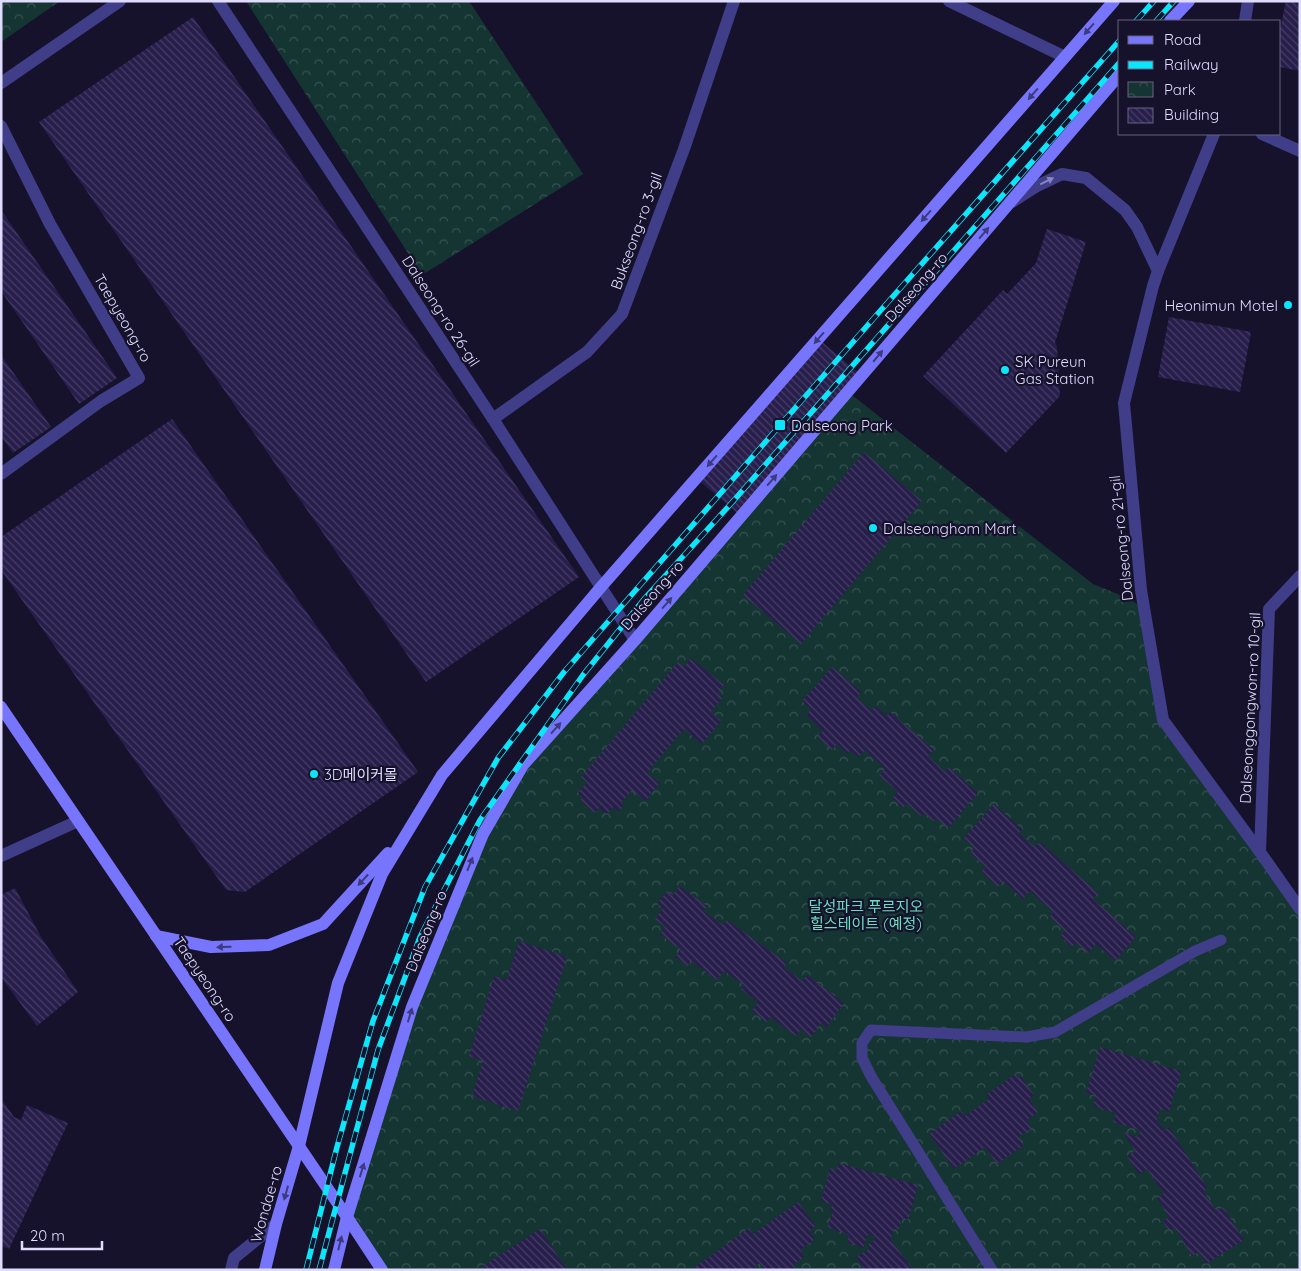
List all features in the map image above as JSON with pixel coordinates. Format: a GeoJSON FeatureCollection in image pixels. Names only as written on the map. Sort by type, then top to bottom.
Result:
{"type":"FeatureCollection","features":[{"type":"Feature","properties":{"kind":"main road"},"geometry":{"type":"LineString","coordinates":[[156,936],[211,948],[269,946],[322,924],[408,831],[442,775],[601,587],[1114,1]]}},
{"type":"Feature","properties":{"kind":"main road"},"geometry":{"type":"LineString","coordinates":[[1171,20],[1189,1]]}},
{"type":"Feature","properties":{"kind":"main road","name":"Dalseong-ro"},"geometry":{"type":"LineString","coordinates":[[347,1217],[412,1007],[483,834],[523,765],[635,640],[1118,76]]}},
{"type":"Feature","properties":{"kind":"main road","name":"Taepyeong-ro"},"geometry":{"type":"LineString","coordinates":[[1,707],[382,1270]]}},
{"type":"Feature","properties":{"kind":"main road","name":"Wondae-ro"},"geometry":{"type":"LineString","coordinates":[[265,1270],[276,1224],[299,1146],[338,983],[382,874],[408,831]]}},
{"type":"Feature","properties":{"kind":"main road"},"geometry":{"type":"LineString","coordinates":[[334,1270],[347,1217]]}},
{"type":"Feature","properties":{"kind":"street"},"geometry":{"type":"LineString","coordinates":[[1,83],[120,1]]}},
{"type":"Feature","properties":{"kind":"street","name":"Dalseong-ro 26-gil"},"geometry":{"type":"LineString","coordinates":[[218,1],[635,640]]}},
{"type":"Feature","properties":{"kind":"street","name":"Bukseong-ro 3-gil"},"geometry":{"type":"LineString","coordinates":[[492,419],[588,352],[622,314],[684,150],[734,1]]}},
{"type":"Feature","properties":{"kind":"street"},"geometry":{"type":"LineString","coordinates":[[949,1],[1065,57]]}},
{"type":"Feature","properties":{"kind":"street"},"geometry":{"type":"LineString","coordinates":[[1245,20],[1248,1]]}},
{"type":"Feature","properties":{"kind":"street","name":"Taepyeong-ro"},"geometry":{"type":"LineString","coordinates":[[1,126],[50,224],[139,378],[101,401],[1,474]]}},
{"type":"Feature","properties":{"kind":"street","name":"Dalseong-ro 21-gil"},"geometry":{"type":"LineString","coordinates":[[1214,135],[1158,271],[1124,403],[1141,590],[1163,720],[1300,909]]}},
{"type":"Feature","properties":{"kind":"street"},"geometry":{"type":"LineString","coordinates":[[1264,135],[1300,151]]}},
{"type":"Feature","properties":{"kind":"street"},"geometry":{"type":"LineString","coordinates":[[1006,206],[1037,186],[1062,174],[1086,178],[1125,210],[1137,227],[1158,271]]}},
{"type":"Feature","properties":{"kind":"street","name":"Dalseonggongwon-ro 10-gil"},"geometry":{"type":"LineString","coordinates":[[1260,852],[1269,609],[1300,576]]}},
{"type":"Feature","properties":{"kind":"street"},"geometry":{"type":"LineString","coordinates":[[1,856],[78,821]]}},
{"type":"Feature","properties":{"kind":"street"},"geometry":{"type":"LineString","coordinates":[[231,1270],[234,1258],[276,1224]]}},
{"type":"Feature","properties":{"kind":"lane"},"geometry":{"type":"LineString","coordinates":[[992,1270],[872,1078],[862,1058],[862,1043],[872,1030],[1026,1037],[1055,1032],[1196,951],[1221,940]]}},
{"type":"Feature","properties":{"kind":"green space"},"geometry":{"type":"Polygon","coordinates":[[[1,1],[60,1],[1,42],[1,1]]]}},
{"type":"Feature","properties":{"kind":"green space"},"geometry":{"type":"Polygon","coordinates":[[[246,1],[469,1],[583,174],[422,275],[246,1]]]}},
{"type":"Feature","properties":{"kind":"green space","name":"달성파크 푸르지오 힐스테이트 (예정)"},"geometry":{"type":"Polygon","coordinates":[[[848,392],[1093,584],[1130,599],[1144,609],[1163,720],[1300,909],[1300,1270],[382,1270],[347,1217],[412,1007],[483,834],[523,765],[848,392]]]}},
{"type":"Feature","properties":{"kind":"building"},"geometry":{"type":"Polygon","coordinates":[[[1286,1],[1300,1],[1300,71],[1281,67],[1281,24],[1286,1]]]}},
{"type":"Feature","properties":{"kind":"building"},"geometry":{"type":"Polygon","coordinates":[[[193,17],[579,577],[426,682],[39,122],[193,17]]]}},
{"type":"Feature","properties":{"kind":"building"},"geometry":{"type":"Polygon","coordinates":[[[1,210],[117,378],[79,404],[1,291],[1,210]]]}},
{"type":"Feature","properties":{"kind":"building"},"geometry":{"type":"Polygon","coordinates":[[[1047,229],[1086,242],[1055,343],[1057,347],[1060,396],[1006,453],[923,376],[1003,290],[1007,294],[1036,263],[1047,229]]]}},
{"type":"Feature","properties":{"kind":"building"},"geometry":{"type":"Polygon","coordinates":[[[1169,317],[1251,332],[1240,392],[1158,377],[1169,317]]]}},
{"type":"Feature","properties":{"kind":"building"},"geometry":{"type":"Polygon","coordinates":[[[816,337],[861,375],[741,516],[696,478],[816,337]]]}},
{"type":"Feature","properties":{"kind":"building"},"geometry":{"type":"Polygon","coordinates":[[[1,355],[51,427],[13,453],[1,436],[1,355]]]}},
{"type":"Feature","properties":{"kind":"building"},"geometry":{"type":"Polygon","coordinates":[[[172,419],[418,772],[245,892],[226,890],[1,570],[1,537],[172,419]]]}},
{"type":"Feature","properties":{"kind":"building"},"geometry":{"type":"Polygon","coordinates":[[[864,452],[922,501],[801,644],[743,595],[864,452]]]}},
{"type":"Feature","properties":{"kind":"building"},"geometry":{"type":"Polygon","coordinates":[[[691,658],[724,685],[718,693],[723,697],[711,712],[721,721],[702,744],[684,729],[647,773],[660,783],[645,801],[632,790],[621,803],[624,805],[619,811],[613,807],[607,814],[599,808],[594,813],[580,800],[583,797],[578,793],[587,782],[581,777],[678,662],[684,667],[691,658]]]}},
{"type":"Feature","properties":{"kind":"building"},"geometry":{"type":"Polygon","coordinates":[[[832,667],[861,692],[857,698],[871,710],[875,706],[887,716],[890,712],[934,750],[928,756],[945,772],[949,767],[978,793],[948,828],[937,819],[933,821],[924,813],[921,816],[907,803],[903,808],[892,798],[898,792],[879,775],[885,769],[865,750],[858,757],[850,750],[847,754],[837,744],[832,750],[817,736],[823,731],[806,715],[811,709],[802,701],[832,667]]]}},
{"type":"Feature","properties":{"kind":"building"},"geometry":{"type":"Polygon","coordinates":[[[994,804],[1022,829],[1019,833],[1035,847],[1040,842],[1098,893],[1093,899],[1136,937],[1115,961],[1096,944],[1088,953],[1076,942],[1072,947],[1060,936],[1065,931],[1050,917],[1053,912],[1030,891],[1023,899],[1003,881],[998,887],[981,872],[986,867],[970,853],[974,848],[964,838],[994,804]]]}},
{"type":"Feature","properties":{"kind":"building"},"geometry":{"type":"Polygon","coordinates":[[[679,886],[707,906],[703,911],[723,925],[727,920],[787,963],[784,967],[802,981],[807,975],[844,1003],[827,1027],[821,1023],[811,1037],[801,1029],[796,1036],[770,1017],[767,1022],[752,1011],[758,1002],[741,989],[744,985],[724,971],[717,980],[691,961],[688,966],[675,957],[681,950],[660,934],[665,927],[655,919],[663,908],[657,904],[667,891],[673,895],[679,886]]]}},
{"type":"Feature","properties":{"kind":"building"},"geometry":{"type":"Polygon","coordinates":[[[15,888],[41,937],[78,992],[37,1026],[1,977],[1,895],[15,888]]]}},
{"type":"Feature","properties":{"kind":"building"},"geometry":{"type":"Polygon","coordinates":[[[519,941],[567,957],[518,1111],[472,1096],[483,1061],[469,1056],[494,976],[507,980],[519,941]]]}},
{"type":"Feature","properties":{"kind":"building"},"geometry":{"type":"Polygon","coordinates":[[[1100,1047],[1181,1071],[1169,1112],[1160,1109],[1157,1120],[1164,1130],[1169,1127],[1207,1187],[1204,1192],[1215,1209],[1224,1208],[1244,1240],[1206,1264],[1199,1252],[1192,1256],[1175,1228],[1169,1230],[1162,1221],[1169,1217],[1157,1198],[1164,1194],[1147,1169],[1138,1174],[1127,1156],[1135,1151],[1123,1132],[1138,1137],[1140,1130],[1113,1122],[1116,1113],[1093,1106],[1096,1096],[1086,1093],[1100,1047]]]}},
{"type":"Feature","properties":{"kind":"building"},"geometry":{"type":"Polygon","coordinates":[[[1015,1074],[1018,1078],[1021,1076],[1034,1095],[1029,1099],[1038,1112],[1027,1120],[1032,1128],[1018,1137],[1024,1145],[997,1164],[985,1147],[954,1169],[929,1134],[961,1111],[965,1116],[989,1099],[986,1095],[1015,1074]]]}},
{"type":"Feature","properties":{"kind":"building"},"geometry":{"type":"Polygon","coordinates":[[[1,1098],[14,1117],[21,1120],[27,1105],[68,1123],[9,1249],[1,1246],[1,1098]]]}},
{"type":"Feature","properties":{"kind":"building"},"geometry":{"type":"Polygon","coordinates":[[[838,1163],[918,1185],[908,1220],[902,1218],[899,1229],[894,1228],[891,1240],[913,1270],[864,1270],[856,1257],[869,1249],[869,1242],[873,1243],[875,1237],[868,1234],[863,1248],[847,1242],[849,1235],[827,1227],[833,1212],[829,1210],[833,1205],[821,1201],[830,1168],[837,1170],[838,1163]]]}},
{"type":"Feature","properties":{"kind":"building"},"geometry":{"type":"Polygon","coordinates":[[[798,1202],[816,1226],[809,1231],[815,1239],[800,1250],[804,1257],[793,1265],[797,1270],[765,1270],[760,1263],[753,1268],[754,1270],[691,1270],[749,1228],[753,1234],[798,1202]]]}},
{"type":"Feature","properties":{"kind":"building"},"geometry":{"type":"Polygon","coordinates":[[[540,1229],[567,1270],[486,1270],[483,1266],[540,1229]]]}},
{"type":"Feature","properties":{"kind":"railway"},"geometry":{"type":"LineString","coordinates":[[1137,20],[1154,1]]}},
{"type":"Feature","properties":{"kind":"railway"},"geometry":{"type":"LineString","coordinates":[[1157,20],[1174,1]]}},
{"type":"Feature","properties":{"kind":"railway"},"geometry":{"type":"LineString","coordinates":[[306,1270],[337,1147],[373,1021],[425,887],[498,758],[564,672],[1118,42]]}},
{"type":"Feature","properties":{"kind":"railway"},"geometry":{"type":"LineString","coordinates":[[319,1270],[378,1050],[420,937],[480,820],[583,675],[645,598],[728,507],[1118,64]]}},
{"type":"Feature","properties":{"kind":"place","name":"Heonimun Motel"},"geometry":{"type":"Point","coordinates":[1288,305]}},
{"type":"Feature","properties":{"kind":"place","name":"SK Pureun Gas Station"},"geometry":{"type":"Point","coordinates":[1005,370]}},
{"type":"Feature","properties":{"kind":"place","name":"Dalseong Park"},"geometry":{"type":"Point","coordinates":[780,425]}},
{"type":"Feature","properties":{"kind":"place","name":"Dalseonghom Mart"},"geometry":{"type":"Point","coordinates":[873,528]}},
{"type":"Feature","properties":{"kind":"place","name":"3D메이커몰"},"geometry":{"type":"Point","coordinates":[314,774]}}]}
